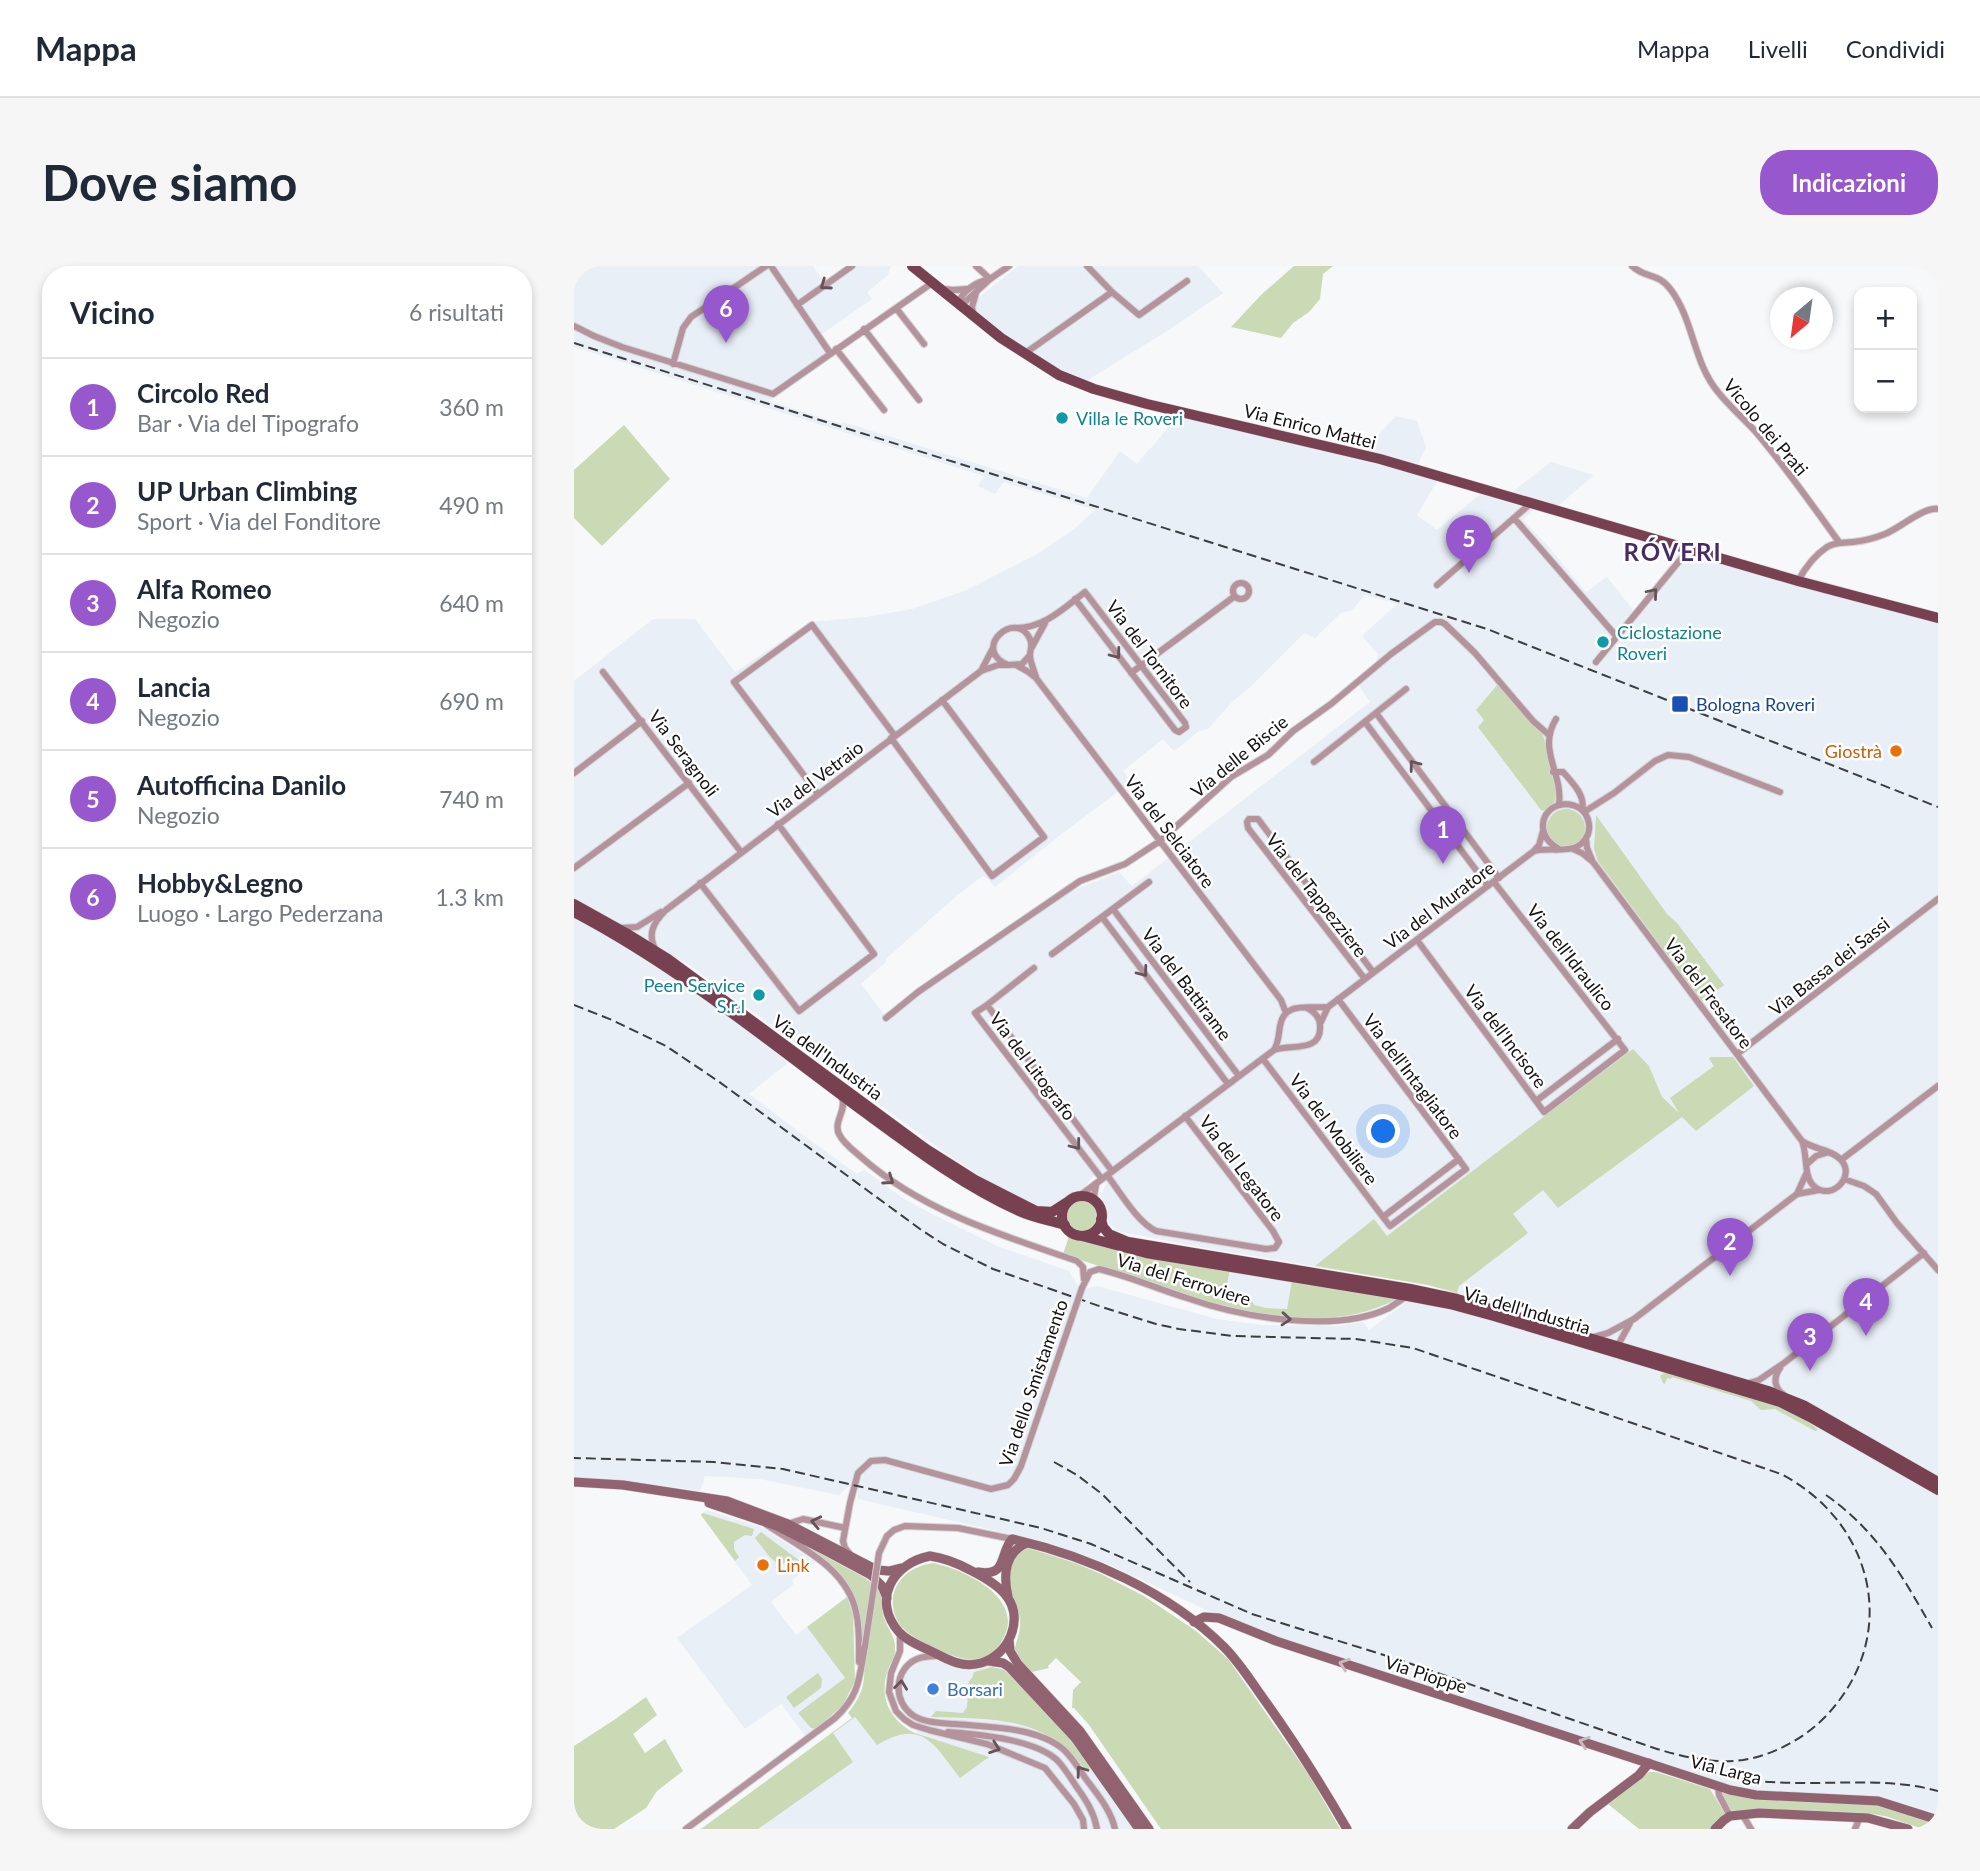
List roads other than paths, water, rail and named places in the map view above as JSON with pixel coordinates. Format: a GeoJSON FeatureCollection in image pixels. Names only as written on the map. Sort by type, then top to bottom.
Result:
{"type":"FeatureCollection","features":[{"type":"Feature","properties":{"kind":"main road","name":"Via Enrico Mattei"},"geometry":{"type":"LineString","coordinates":[[912,266],[1024,354],[1059,375],[1081,384],[1147,404],[1380,459],[1798,581],[1938,618]]}},
{"type":"Feature","properties":{"kind":"main road","name":"Via dell'Industria"},"geometry":{"type":"LineString","coordinates":[[574,904],[637,942],[691,985],[934,1163],[1024,1214],[1065,1225]]}},
{"type":"Feature","properties":{"kind":"main road","name":"Via dell'Industria"},"geometry":{"type":"LineString","coordinates":[[574,912],[657,952],[932,1153],[965,1174],[1010,1199],[1041,1212],[1056,1210],[1074,1199]]}},
{"type":"Feature","properties":{"kind":"main road"},"geometry":{"type":"LineString","coordinates":[[1088,1198],[1097,1203],[1101,1219],[1097,1229],[1082,1236],[1072,1233],[1065,1225],[1063,1210],[1074,1199],[1088,1198]]}},
{"type":"Feature","properties":{"kind":"main road","name":"Via dell'Industria"},"geometry":{"type":"LineString","coordinates":[[1101,1219],[1109,1234],[1128,1242],[1440,1295],[1589,1338],[1788,1406],[1938,1490]]}},
{"type":"Feature","properties":{"kind":"main road","name":"Via dell'Industria"},"geometry":{"type":"LineString","coordinates":[[1082,1236],[1155,1255],[1408,1296],[1471,1309],[1642,1353],[1788,1398],[1938,1482]]}},
{"type":"Feature","properties":{"kind":"street"},"geometry":{"type":"LineString","coordinates":[[673,364],[683,328],[691,317],[766,266]]}},
{"type":"Feature","properties":{"kind":"street"},"geometry":{"type":"LineString","coordinates":[[771,266],[833,351],[884,410]]}},
{"type":"Feature","properties":{"kind":"street"},"geometry":{"type":"LineString","coordinates":[[797,304],[852,266]]}},
{"type":"Feature","properties":{"kind":"street"},"geometry":{"type":"LineString","coordinates":[[976,266],[990,279]]}},
{"type":"Feature","properties":{"kind":"street"},"geometry":{"type":"LineString","coordinates":[[958,304],[1009,266]]}},
{"type":"Feature","properties":{"kind":"street"},"geometry":{"type":"LineString","coordinates":[[1087,266],[1111,292],[1139,315],[1187,281]]}},
{"type":"Feature","properties":{"kind":"street","name":"Vicolo dei Prati"},"geometry":{"type":"LineString","coordinates":[[1632,266],[1638,272],[1657,277],[1670,288],[1680,303],[1708,379],[1755,432],[1839,542]]}},
{"type":"Feature","properties":{"kind":"street"},"geometry":{"type":"LineString","coordinates":[[574,326],[609,343],[774,394],[864,329],[935,285],[953,290],[975,289]]}},
{"type":"Feature","properties":{"kind":"street"},"geometry":{"type":"LineString","coordinates":[[975,289],[972,307],[975,318]]}},
{"type":"Feature","properties":{"kind":"street"},"geometry":{"type":"LineString","coordinates":[[1024,354],[1111,292]]}},
{"type":"Feature","properties":{"kind":"street"},"geometry":{"type":"LineString","coordinates":[[896,308],[924,344]]}},
{"type":"Feature","properties":{"kind":"street"},"geometry":{"type":"LineString","coordinates":[[864,329],[919,400]]}},
{"type":"Feature","properties":{"kind":"street"},"geometry":{"type":"LineString","coordinates":[[1437,585],[1530,504]]}},
{"type":"Feature","properties":{"kind":"street"},"geometry":{"type":"LineString","coordinates":[[1798,581],[1829,546],[1839,542],[1862,541],[1884,534],[1924,511],[1938,509]]}},
{"type":"Feature","properties":{"kind":"street"},"geometry":{"type":"LineString","coordinates":[[1514,517],[1617,637]]}},
{"type":"Feature","properties":{"kind":"street"},"geometry":{"type":"LineString","coordinates":[[1596,663],[1690,548]]}},
{"type":"Feature","properties":{"kind":"street","name":"Via del Tornitore"},"geometry":{"type":"LineString","coordinates":[[1084,592],[1185,723],[1183,730],[1175,730],[1075,599],[1084,592]]}},
{"type":"Feature","properties":{"kind":"street"},"geometry":{"type":"LineString","coordinates":[[1131,673],[1235,596]]}},
{"type":"Feature","properties":{"kind":"street"},"geometry":{"type":"LineString","coordinates":[[1046,622],[1022,664],[1008,665],[998,658],[994,646],[1001,632],[1046,622],[1075,599]]}},
{"type":"Feature","properties":{"kind":"street","name":"Via delle Biscie"},"geometry":{"type":"LineString","coordinates":[[886,1017],[918,992],[1080,881],[1125,864],[1160,841],[1231,776],[1268,755],[1293,731],[1435,622],[1441,621],[1468,646],[1549,735]]}},
{"type":"Feature","properties":{"kind":"street"},"geometry":{"type":"LineString","coordinates":[[818,794],[734,682],[812,625],[992,876],[1044,837],[943,700]]}},
{"type":"Feature","properties":{"kind":"street"},"geometry":{"type":"LineString","coordinates":[[1016,628],[1026,633],[1031,642],[1031,651]]}},
{"type":"Feature","properties":{"kind":"street","name":"Via del Vetraio"},"geometry":{"type":"LineString","coordinates":[[981,671],[994,646]]}},
{"type":"Feature","properties":{"kind":"street","name":"Via del Selciatore"},"geometry":{"type":"LineString","coordinates":[[1031,651],[1036,678]]}},
{"type":"Feature","properties":{"kind":"street","name":"Via del Vetraio"},"geometry":{"type":"LineString","coordinates":[[637,942],[666,910],[700,883],[981,671],[998,665],[1008,665]]}},
{"type":"Feature","properties":{"kind":"street","name":"Via del Selciatore"},"geometry":{"type":"LineString","coordinates":[[1016,666],[1036,678],[1281,1000],[1286,1013]]}},
{"type":"Feature","properties":{"kind":"street","name":"Via Seragnoli"},"geometry":{"type":"LineString","coordinates":[[603,672],[741,852]]}},
{"type":"Feature","properties":{"kind":"street"},"geometry":{"type":"LineString","coordinates":[[1314,762],[1406,689]]}},
{"type":"Feature","properties":{"kind":"street"},"geometry":{"type":"LineString","coordinates":[[1376,713],[1438,797],[1494,882]]}},
{"type":"Feature","properties":{"kind":"street"},"geometry":{"type":"LineString","coordinates":[[1556,719],[1548,743],[1560,795],[1559,804]]}},
{"type":"Feature","properties":{"kind":"street"},"geometry":{"type":"LineString","coordinates":[[574,773],[642,721]]}},
{"type":"Feature","properties":{"kind":"street"},"geometry":{"type":"LineString","coordinates":[[1365,722],[1427,805],[1494,882]]}},
{"type":"Feature","properties":{"kind":"street"},"geometry":{"type":"LineString","coordinates":[[1583,811],[1614,793],[1655,761],[1668,755],[1689,757],[1780,793]]}},
{"type":"Feature","properties":{"kind":"street"},"geometry":{"type":"LineString","coordinates":[[1534,851],[1573,849],[1583,843],[1590,828],[1583,811],[1581,796],[1563,772],[1553,772]]}},
{"type":"Feature","properties":{"kind":"street"},"geometry":{"type":"LineString","coordinates":[[574,868],[689,783]]}},
{"type":"Feature","properties":{"kind":"street"},"geometry":{"type":"LineString","coordinates":[[1427,805],[1438,797]]}},
{"type":"Feature","properties":{"kind":"street"},"geometry":{"type":"LineString","coordinates":[[1559,849],[1549,842],[1543,831],[1546,814],[1559,804],[1570,803],[1583,811]]}},
{"type":"Feature","properties":{"kind":"street","name":"Via del Tappezziere"},"geometry":{"type":"LineString","coordinates":[[1365,979],[1248,828],[1249,819],[1258,819],[1373,972]]}},
{"type":"Feature","properties":{"kind":"street"},"geometry":{"type":"LineString","coordinates":[[700,883],[799,1011],[810,1003],[874,954],[778,824]]}},
{"type":"Feature","properties":{"kind":"street","name":"Via del Muratore"},"geometry":{"type":"LineString","coordinates":[[1321,1024],[1328,1007],[1534,851],[1543,831]]}},
{"type":"Feature","properties":{"kind":"street","name":"Via del Fresatore"},"geometry":{"type":"LineString","coordinates":[[1586,838],[1593,862],[1802,1141],[1806,1151],[1807,1168]]}},
{"type":"Feature","properties":{"kind":"street","name":"Via del Fresatore"},"geometry":{"type":"LineString","coordinates":[[1573,849],[1593,862]]}},
{"type":"Feature","properties":{"kind":"street"},"geometry":{"type":"LineString","coordinates":[[1052,954],[1149,882]]}},
{"type":"Feature","properties":{"kind":"street","name":"Via dell'Idraulico"},"geometry":{"type":"LineString","coordinates":[[1494,882],[1625,1050],[1544,1112],[1536,1101]]}},
{"type":"Feature","properties":{"kind":"street"},"geometry":{"type":"LineString","coordinates":[[1304,901],[1314,895]]}},
{"type":"Feature","properties":{"kind":"street","name":"Via Bassa dei Sassi"},"geometry":{"type":"LineString","coordinates":[[1737,1054],[1938,899]]}},
{"type":"Feature","properties":{"kind":"street","name":"Via del Battirame"},"geometry":{"type":"LineString","coordinates":[[1113,909],[1239,1076]]}},
{"type":"Feature","properties":{"kind":"street","name":"Via del Vetraio"},"geometry":{"type":"LineString","coordinates":[[616,927],[630,928],[666,910]]}},
{"type":"Feature","properties":{"kind":"street","name":"Via del Battirame"},"geometry":{"type":"LineString","coordinates":[[1102,917],[1228,1084]]}},
{"type":"Feature","properties":{"kind":"street"},"geometry":{"type":"LineString","coordinates":[[637,942],[643,923]]}},
{"type":"Feature","properties":{"kind":"street"},"geometry":{"type":"LineString","coordinates":[[654,923],[651,934],[657,952]]}},
{"type":"Feature","properties":{"kind":"street","name":"Via dell'Incisore"},"geometry":{"type":"LineString","coordinates":[[1417,940],[1536,1101],[1618,1039]]}},
{"type":"Feature","properties":{"kind":"street"},"geometry":{"type":"LineString","coordinates":[[987,1005],[1034,968]]}},
{"type":"Feature","properties":{"kind":"street","name":"Via dell'Intagliatore"},"geometry":{"type":"LineString","coordinates":[[1338,999],[1466,1169],[1390,1226],[1382,1217]]}},
{"type":"Feature","properties":{"kind":"street","name":"Via del Selciatore"},"geometry":{"type":"LineString","coordinates":[[1281,1000],[1294,1008]]}},
{"type":"Feature","properties":{"kind":"street","name":"Via del Litografo"},"geometry":{"type":"LineString","coordinates":[[987,1005],[1051,1090],[1104,1177],[975,1013],[987,1005]]}},
{"type":"Feature","properties":{"kind":"street"},"geometry":{"type":"LineString","coordinates":[[1275,1050],[1279,1042],[1280,1025],[1286,1013],[1294,1008],[1328,1007]]}},
{"type":"Feature","properties":{"kind":"street"},"geometry":{"type":"LineString","coordinates":[[1280,1032],[1288,1043],[1294,1046],[1301,1048],[1314,1043],[1321,1024],[1316,1014],[1307,1008]]}},
{"type":"Feature","properties":{"kind":"street"},"geometry":{"type":"LineString","coordinates":[[1074,1199],[1275,1050],[1294,1046]]}},
{"type":"Feature","properties":{"kind":"street","name":"Via del Mobiliere"},"geometry":{"type":"LineString","coordinates":[[1263,1059],[1382,1217]]}},
{"type":"Feature","properties":{"kind":"street"},"geometry":{"type":"LineString","coordinates":[[1841,1160],[1938,1086]]}},
{"type":"Feature","properties":{"kind":"street"},"geometry":{"type":"LineString","coordinates":[[1040,1099],[1051,1090]]}},
{"type":"Feature","properties":{"kind":"street"},"geometry":{"type":"LineString","coordinates":[[838,1093],[844,1103],[838,1126],[839,1134],[877,1171],[914,1196],[979,1226],[1077,1261],[1083,1269],[1083,1284]]}},
{"type":"Feature","properties":{"kind":"street","name":"Via del Legatore"},"geometry":{"type":"LineString","coordinates":[[1104,1177],[1140,1219],[1156,1231],[1266,1249],[1275,1248],[1278,1239],[1185,1116]]}},
{"type":"Feature","properties":{"kind":"street","name":"Via del Fresatore"},"geometry":{"type":"LineString","coordinates":[[1802,1141],[1826,1153]]}},
{"type":"Feature","properties":{"kind":"street"},"geometry":{"type":"LineString","coordinates":[[1589,1338],[1604,1335],[1634,1318],[1797,1194],[1819,1190],[1832,1191],[1842,1184],[1846,1170],[1841,1160],[1826,1153],[1816,1156],[1807,1168],[1797,1194]]}},
{"type":"Feature","properties":{"kind":"street"},"geometry":{"type":"LineString","coordinates":[[1382,1217],[1459,1159]]}},
{"type":"Feature","properties":{"kind":"street"},"geometry":{"type":"LineString","coordinates":[[1807,1168],[1811,1183],[1819,1190]]}},
{"type":"Feature","properties":{"kind":"street"},"geometry":{"type":"LineString","coordinates":[[1097,1203],[1094,1196],[1104,1177]]}},
{"type":"Feature","properties":{"kind":"street"},"geometry":{"type":"LineString","coordinates":[[1844,1179],[1864,1185],[1876,1194],[1938,1270]]}},
{"type":"Feature","properties":{"kind":"street"},"geometry":{"type":"LineString","coordinates":[[1744,1384],[1759,1380],[1784,1363],[1923,1253]]}},
{"type":"Feature","properties":{"kind":"street","name":"Via del Ferroviere"},"geometry":{"type":"LineString","coordinates":[[1083,1284],[1090,1272],[1099,1269],[1229,1311],[1300,1320],[1356,1317],[1388,1308],[1408,1296]]}},
{"type":"Feature","properties":{"kind":"street","name":"Via dello Smistamento"},"geometry":{"type":"LineString","coordinates":[[852,1557],[844,1544],[845,1528],[855,1482],[861,1469],[871,1461],[885,1461],[991,1489],[1009,1485],[1021,1466],[1083,1284]]}},
{"type":"Feature","properties":{"kind":"street"},"geometry":{"type":"LineString","coordinates":[[1614,1347],[1634,1318]]}},
{"type":"Feature","properties":{"kind":"street"},"geometry":{"type":"LineString","coordinates":[[1614,1347],[1612,1335],[1617,1328]]}},
{"type":"Feature","properties":{"kind":"street"},"geometry":{"type":"LineString","coordinates":[[1625,1330],[1628,1343],[1642,1353]]}},
{"type":"Feature","properties":{"kind":"street"},"geometry":{"type":"LineString","coordinates":[[1784,1363],[1775,1379],[1777,1388],[1788,1398]]}},
{"type":"Feature","properties":{"kind":"street"},"geometry":{"type":"LineString","coordinates":[[574,1482],[727,1501],[789,1524],[877,1570],[889,1571],[930,1556],[948,1559],[993,1583],[1008,1598]]}},
{"type":"Feature","properties":{"kind":"street"},"geometry":{"type":"LineString","coordinates":[[674,1493],[758,1519],[799,1536],[871,1575],[882,1586],[887,1598]]}},
{"type":"Feature","properties":{"kind":"street"},"geometry":{"type":"LineString","coordinates":[[758,1519],[829,1567],[844,1582],[856,1610],[859,1681]]}},
{"type":"Feature","properties":{"kind":"street"},"geometry":{"type":"LineString","coordinates":[[789,1524],[803,1520],[845,1528]]}},
{"type":"Feature","properties":{"kind":"street"},"geometry":{"type":"LineString","coordinates":[[686,1829],[835,1718],[851,1702],[859,1681],[879,1553],[884,1541],[894,1530],[905,1527],[979,1531],[1069,1554],[1120,1575],[1194,1622],[1235,1659],[1299,1748],[1347,1829]]}},
{"type":"Feature","properties":{"kind":"street"},"geometry":{"type":"LineString","coordinates":[[992,1534],[1009,1551]]}},
{"type":"Feature","properties":{"kind":"street"},"geometry":{"type":"LineString","coordinates":[[1012,1539],[1005,1580],[1014,1621],[1010,1639],[1013,1658],[1070,1719],[1149,1829]]}},
{"type":"Feature","properties":{"kind":"street"},"geometry":{"type":"LineString","coordinates":[[966,1568],[983,1573],[994,1572],[1009,1551],[1030,1543]]}},
{"type":"Feature","properties":{"kind":"street"},"geometry":{"type":"LineString","coordinates":[[902,1567],[892,1580],[887,1598],[890,1619],[900,1633],[954,1662],[966,1665],[987,1661],[1003,1663],[1009,1667],[1065,1726],[1139,1829]]}},
{"type":"Feature","properties":{"kind":"street","name":"Via Pioppe"},"geometry":{"type":"LineString","coordinates":[[1194,1622],[1204,1617],[1219,1618],[1276,1641],[1649,1763]]}},
{"type":"Feature","properties":{"kind":"street"},"geometry":{"type":"LineString","coordinates":[[900,1633],[900,1651],[889,1683],[891,1702],[904,1719],[929,1730],[987,1744],[1045,1768],[1074,1804],[1083,1819],[1084,1829]]}},
{"type":"Feature","properties":{"kind":"street"},"geometry":{"type":"LineString","coordinates":[[987,1661],[998,1654],[1010,1639]]}},
{"type":"Feature","properties":{"kind":"street"},"geometry":{"type":"LineString","coordinates":[[940,1656],[917,1658],[903,1671],[899,1692],[902,1704],[908,1712],[932,1722],[996,1728],[1049,1740],[1066,1752],[1105,1805],[1115,1829]]}},
{"type":"Feature","properties":{"kind":"street"},"geometry":{"type":"LineString","coordinates":[[929,1730],[989,1735],[1034,1747],[1048,1754],[1060,1763],[1085,1798],[1094,1815],[1097,1829]]}},
{"type":"Feature","properties":{"kind":"street"},"geometry":{"type":"LineString","coordinates":[[1572,1829],[1649,1763]]}},
{"type":"Feature","properties":{"kind":"street","name":"Via Larga"},"geometry":{"type":"LineString","coordinates":[[1649,1763],[1718,1787],[1756,1795],[1878,1801],[1938,1820]]}},
{"type":"Feature","properties":{"kind":"street"},"geometry":{"type":"LineString","coordinates":[[1718,1787],[1719,1796],[1730,1816]]}},
{"type":"Feature","properties":{"kind":"street"},"geometry":{"type":"LineString","coordinates":[[1742,1814],[1751,1829]]}},
{"type":"Feature","properties":{"kind":"street"},"geometry":{"type":"LineString","coordinates":[[1715,1829],[1730,1816],[1742,1814],[1860,1817],[1877,1819],[1909,1829]]}},
{"type":"Feature","properties":{"kind":"street"},"geometry":{"type":"LineString","coordinates":[[1855,1829],[1860,1817]]}},
{"type":"Feature","properties":{"kind":"railway"},"geometry":{"type":"LineString","coordinates":[[574,343],[1487,629],[1938,807]]}},
{"type":"Feature","properties":{"kind":"railway"},"geometry":{"type":"LineString","coordinates":[[574,1005],[666,1046],[920,1229],[943,1244],[993,1269],[1102,1307],[1179,1329],[1233,1336],[1356,1339],[1413,1348],[1781,1474],[1813,1495],[1838,1521],[1856,1551],[1867,1584],[1870,1618],[1864,1652],[1849,1685],[1818,1724],[1799,1738],[1766,1754],[1743,1760],[1709,1760],[1654,1748],[1400,1660],[1252,1614],[1091,1544],[1041,1528],[783,1469],[714,1462],[574,1458]]}},
{"type":"Feature","properties":{"kind":"railway"},"geometry":{"type":"LineString","coordinates":[[1054,1462],[1102,1494],[1190,1582]]}},
{"type":"Feature","properties":{"kind":"railway"},"geometry":{"type":"LineString","coordinates":[[1826,1495],[1860,1524],[1887,1555],[1932,1628]]}},
{"type":"Feature","properties":{"kind":"railway"},"geometry":{"type":"LineString","coordinates":[[1692,1766],[1732,1777],[1761,1781],[1897,1784],[1938,1791]]}},
{"type":"Feature","properties":{"kind":"place","name":"Hobby&Legno"},"geometry":{"type":"Point","coordinates":[726,343]}},
{"type":"Feature","properties":{"kind":"place","name":"Villa le Roveri"},"geometry":{"type":"Point","coordinates":[1062,418]}},
{"type":"Feature","properties":{"kind":"place","name":"Autofficina Danilo"},"geometry":{"type":"Point","coordinates":[1469,573]}},
{"type":"Feature","properties":{"kind":"place","name":"Ciclostazione Roveri"},"geometry":{"type":"Point","coordinates":[1603,642]}},
{"type":"Feature","properties":{"kind":"place","name":"Bologna Roveri"},"geometry":{"type":"Point","coordinates":[1680,704]}},
{"type":"Feature","properties":{"kind":"place","name":"Giostrà"},"geometry":{"type":"Point","coordinates":[1896,751]}},
{"type":"Feature","properties":{"kind":"place","name":"Circolo Red"},"geometry":{"type":"Point","coordinates":[1443,864]}},
{"type":"Feature","properties":{"kind":"place","name":"Peen Service S.r.l"},"geometry":{"type":"Point","coordinates":[759,995]}},
{"type":"Feature","properties":{"kind":"place","name":"UP Urban Climbing"},"geometry":{"type":"Point","coordinates":[1730,1276]}},
{"type":"Feature","properties":{"kind":"place","name":"Lancia"},"geometry":{"type":"Point","coordinates":[1866,1336]}},
{"type":"Feature","properties":{"kind":"place","name":"Alfa Romeo"},"geometry":{"type":"Point","coordinates":[1810,1371]}},
{"type":"Feature","properties":{"kind":"place","name":"Link"},"geometry":{"type":"Point","coordinates":[763,1565]}},
{"type":"Feature","properties":{"kind":"place","name":"Borsari"},"geometry":{"type":"Point","coordinates":[933,1689]}},
{"type":"Feature","properties":{"kind":"district","name":"RÓVERI"},"geometry":{"type":"Point","coordinates":[1673,551]}}]}
